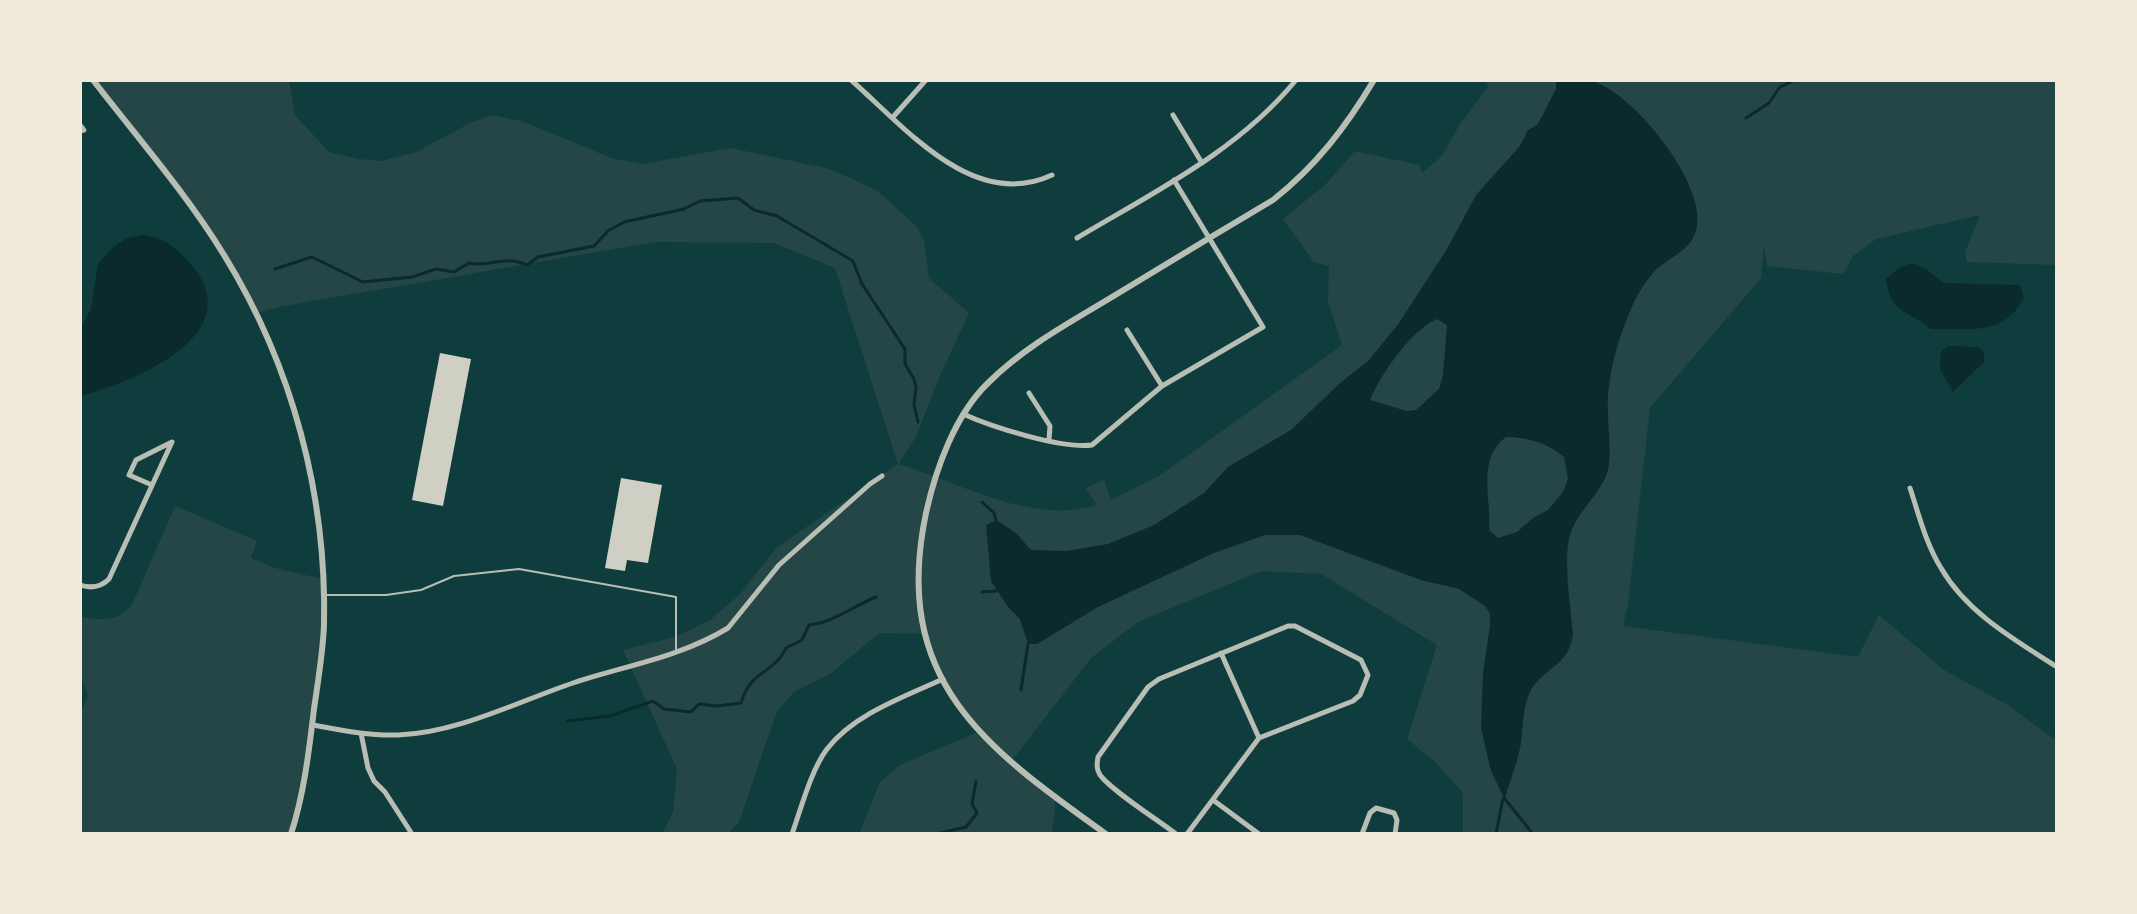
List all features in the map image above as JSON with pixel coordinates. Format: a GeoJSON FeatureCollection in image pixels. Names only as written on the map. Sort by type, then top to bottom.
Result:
{"type":"FeatureCollection","features":[{"type":"Feature","properties":{"kind":"street"},"geometry":{"type":"LineString","coordinates":[[93,80],[224,254],[257,313],[278,363],[304,441],[314,487],[324,627],[313,725],[291,834]]}},
{"type":"Feature","properties":{"kind":"street"},"geometry":{"type":"LineString","coordinates":[[851,80],[940,159],[975,176],[1005,182],[1034,183],[1052,175]]}},
{"type":"Feature","properties":{"kind":"street"},"geometry":{"type":"LineString","coordinates":[[893,117],[926,80]]}},
{"type":"Feature","properties":{"kind":"street"},"geometry":{"type":"LineString","coordinates":[[1077,238],[1202,163],[1256,123],[1296,80]]}},
{"type":"Feature","properties":{"kind":"street"},"geometry":{"type":"LineString","coordinates":[[1106,834],[1032,781],[978,733],[943,679],[924,633],[918,604],[918,565],[932,487],[963,414],[990,381],[1022,354],[1273,200],[1300,179],[1340,134],[1374,80]]}},
{"type":"Feature","properties":{"kind":"street"},"geometry":{"type":"LineString","coordinates":[[1173,115],[1202,163]]}},
{"type":"Feature","properties":{"kind":"street"},"geometry":{"type":"LineString","coordinates":[[80,125],[84,130],[80,131]]}},
{"type":"Feature","properties":{"kind":"street"},"geometry":{"type":"LineString","coordinates":[[963,414],[993,426],[1049,440],[1092,445],[1162,386],[1263,327],[1174,180]]}},
{"type":"Feature","properties":{"kind":"street"},"geometry":{"type":"LineString","coordinates":[[1127,330],[1162,386]]}},
{"type":"Feature","properties":{"kind":"street"},"geometry":{"type":"LineString","coordinates":[[1029,393],[1050,426],[1049,440]]}},
{"type":"Feature","properties":{"kind":"street"},"geometry":{"type":"LineString","coordinates":[[80,585],[103,586],[109,579],[172,442],[136,460],[129,475],[152,485]]}},
{"type":"Feature","properties":{"kind":"street"},"geometry":{"type":"LineString","coordinates":[[313,725],[397,735],[437,729],[676,652],[728,628],[779,565],[882,476]]}},
{"type":"Feature","properties":{"kind":"street"},"geometry":{"type":"LineString","coordinates":[[1910,488],[1931,548],[1953,587],[1988,621],[2057,667]]}},
{"type":"Feature","properties":{"kind":"street"},"geometry":{"type":"LineString","coordinates":[[1176,834],[1100,775],[1096,767],[1098,757],[1148,687],[1276,629],[1295,626],[1361,660],[1368,675],[1360,695],[1353,701],[1259,738],[1187,834]]}},
{"type":"Feature","properties":{"kind":"street"},"geometry":{"type":"LineString","coordinates":[[1221,653],[1259,738]]}},
{"type":"Feature","properties":{"kind":"street"},"geometry":{"type":"LineString","coordinates":[[792,834],[820,763],[833,743],[879,709],[943,679]]}},
{"type":"Feature","properties":{"kind":"street"},"geometry":{"type":"LineString","coordinates":[[361,733],[374,781],[385,792],[412,834]]}},
{"type":"Feature","properties":{"kind":"street"},"geometry":{"type":"LineString","coordinates":[[1213,800],[1259,834]]}},
{"type":"Feature","properties":{"kind":"street"},"geometry":{"type":"LineString","coordinates":[[1362,834],[1370,813],[1376,808],[1383,808],[1394,813],[1397,820],[1395,834]]}},
{"type":"Feature","properties":{"kind":"lane"},"geometry":{"type":"LineString","coordinates":[[323,595],[386,595],[421,590],[454,576],[519,569],[676,597],[676,652]]}},
{"type":"Feature","properties":{"kind":"shaded area"},"geometry":{"type":"Polygon","coordinates":[[[93,80],[289,80],[295,115],[329,152],[358,159],[382,161],[416,152],[472,122],[492,115],[522,121],[611,158],[642,164],[731,148],[830,169],[878,191],[916,226],[924,241],[929,278],[969,313],[916,437],[898,464],[835,268],[774,243],[655,242],[257,313],[224,254],[93,80]]]}},
{"type":"Feature","properties":{"kind":"shaded area"},"geometry":{"type":"Polygon","coordinates":[[[1485,80],[2057,80],[2057,265],[1967,262],[1965,252],[1980,215],[1876,239],[1853,256],[1843,274],[1767,266],[1764,244],[1761,278],[1650,408],[1623,626],[1858,657],[1879,615],[1944,670],[2006,704],[2057,741],[2057,834],[1463,834],[1463,793],[1436,763],[1407,739],[1437,645],[1321,574],[1261,571],[1138,622],[1091,658],[1011,762],[1056,798],[1052,834],[859,834],[880,782],[900,765],[978,732],[939,674],[924,634],[879,633],[830,674],[794,692],[777,711],[739,822],[728,834],[662,834],[673,812],[677,769],[623,650],[675,637],[710,620],[740,594],[776,548],[898,464],[996,499],[1047,510],[1072,510],[1097,505],[1085,488],[1104,480],[1111,500],[1159,476],[1342,345],[1328,302],[1329,266],[1314,262],[1283,219],[1325,185],[1355,151],[1419,165],[1422,173],[1442,156],[1460,124],[1488,87],[1485,80]]]}},
{"type":"Feature","properties":{"kind":"shaded area"},"geometry":{"type":"Polygon","coordinates":[[[1556,80],[1592,81],[1609,89],[1646,121],[1678,164],[1690,187],[1697,208],[1697,226],[1691,242],[1646,281],[1621,334],[1609,388],[1610,452],[1607,473],[1580,514],[1568,542],[1571,645],[1530,692],[1519,753],[1505,800],[1491,771],[1481,728],[1483,674],[1490,625],[1490,614],[1485,606],[1459,589],[1421,580],[1300,535],[1265,535],[1214,553],[1098,607],[1037,644],[1028,644],[1020,619],[991,581],[986,525],[996,520],[1016,533],[1031,550],[1066,551],[1108,544],[1154,525],[1204,493],[1228,467],[1291,430],[1369,360],[1399,323],[1447,249],[1476,195],[1520,146],[1528,130],[1538,124],[1556,89],[1556,80]],[[1437,319],[1417,332],[1398,354],[1370,400],[1407,411],[1416,410],[1439,389],[1447,325],[1437,319]],[[1506,437],[1491,456],[1487,480],[1489,530],[1498,538],[1517,532],[1548,510],[1563,492],[1568,478],[1564,457],[1558,452],[1537,442],[1506,437]]]}},
{"type":"Feature","properties":{"kind":"shaded area"},"geometry":{"type":"Polygon","coordinates":[[[143,235],[172,246],[194,268],[207,293],[206,315],[195,335],[176,353],[126,380],[80,396],[80,329],[91,309],[98,264],[113,247],[127,238],[143,235]]]}},
{"type":"Feature","properties":{"kind":"shaded area"},"geometry":{"type":"Polygon","coordinates":[[[1912,263],[1943,283],[2020,285],[2024,297],[2007,319],[1985,328],[1931,329],[1901,310],[1888,291],[1886,279],[1900,267],[1912,263]]]}},
{"type":"Feature","properties":{"kind":"shaded area"},"geometry":{"type":"Polygon","coordinates":[[[1948,346],[1978,347],[1984,352],[1984,362],[1953,392],[1940,369],[1941,352],[1948,346]]]}},
{"type":"Feature","properties":{"kind":"shaded area"},"geometry":{"type":"Polygon","coordinates":[[[175,506],[257,541],[251,558],[275,568],[322,579],[318,676],[291,834],[80,834],[80,715],[88,695],[80,676],[80,617],[108,619],[120,615],[132,605],[175,506]]]}},
{"type":"Feature","properties":{"kind":"building"},"geometry":{"type":"Polygon","coordinates":[[[440,353],[471,359],[443,506],[412,500],[440,353]]]}},
{"type":"Feature","properties":{"kind":"building"},"geometry":{"type":"Polygon","coordinates":[[[621,478],[662,485],[648,563],[627,560],[625,571],[605,568],[621,478]]]}},
{"type":"Feature","properties":{"kind":"waterway"},"geometry":{"type":"LineString","coordinates":[[1746,118],[1769,103],[1780,87],[1795,80]]}},
{"type":"Feature","properties":{"kind":"waterway"},"geometry":{"type":"LineString","coordinates":[[275,269],[312,257],[363,282],[412,277],[436,269],[454,272],[469,263],[511,261],[527,265],[538,257],[594,246],[608,231],[624,222],[684,209],[700,201],[738,198],[754,210],[777,216],[853,261],[862,284],[905,349],[905,364],[916,388],[914,405],[918,422]]}},
{"type":"Feature","properties":{"kind":"waterway"},"geometry":{"type":"LineString","coordinates":[[982,502],[994,513],[996,520]]}},
{"type":"Feature","properties":{"kind":"waterway"},"geometry":{"type":"LineString","coordinates":[[982,592],[996,591]]}},
{"type":"Feature","properties":{"kind":"waterway"},"geometry":{"type":"LineString","coordinates":[[567,721],[610,716],[653,701],[664,709],[691,712],[699,704],[717,706],[741,703],[750,684],[776,662],[786,648],[802,640],[809,625],[835,618],[876,597]]}},
{"type":"Feature","properties":{"kind":"waterway"},"geometry":{"type":"LineString","coordinates":[[1021,690],[1028,644]]}},
{"type":"Feature","properties":{"kind":"waterway"},"geometry":{"type":"LineString","coordinates":[[936,834],[966,827],[977,813],[972,804],[976,781]]}},
{"type":"Feature","properties":{"kind":"waterway"},"geometry":{"type":"LineString","coordinates":[[1496,834],[1503,798]]}},
{"type":"Feature","properties":{"kind":"waterway"},"geometry":{"type":"LineString","coordinates":[[1505,799],[1533,834]]}}]}
